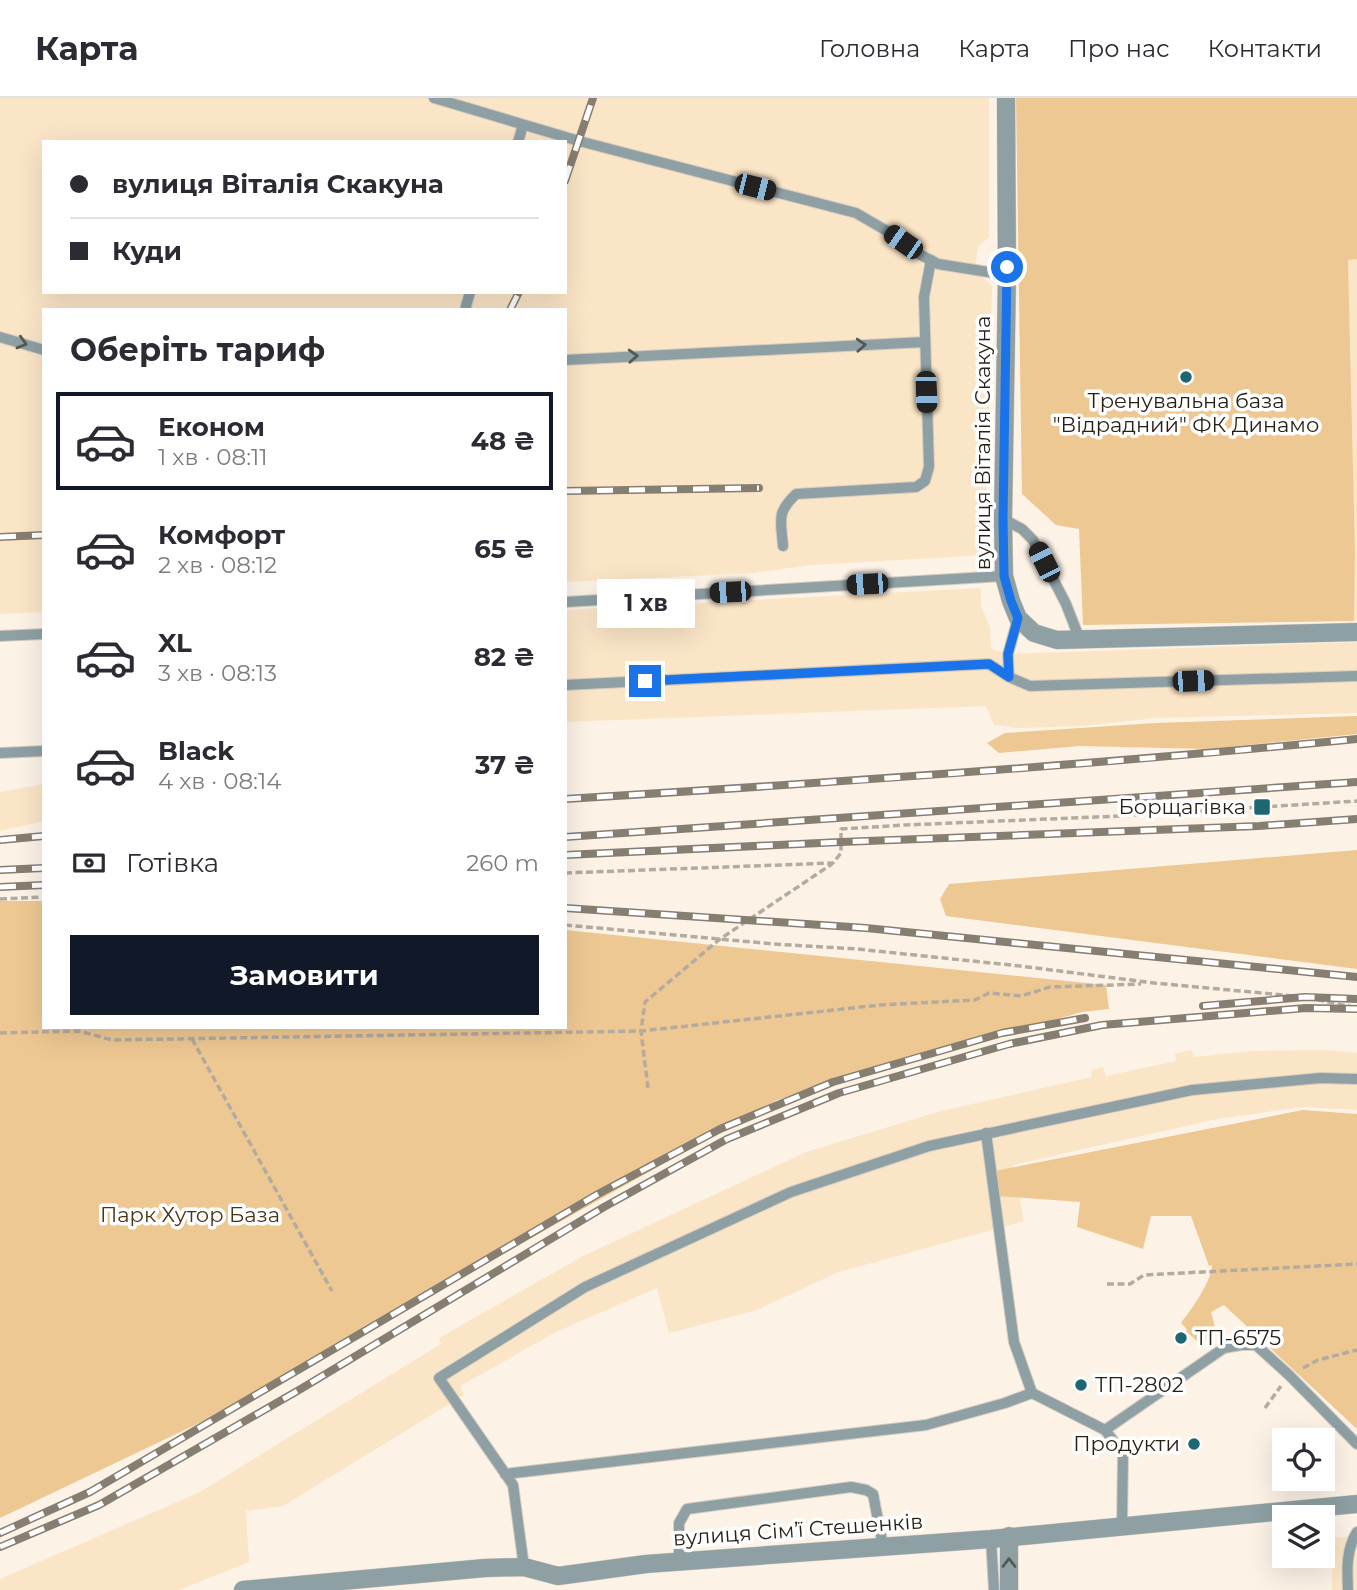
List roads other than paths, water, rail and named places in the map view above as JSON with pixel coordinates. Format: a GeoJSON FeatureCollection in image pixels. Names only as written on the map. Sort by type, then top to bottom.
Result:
{"type":"FeatureCollection","features":[{"type":"Feature","properties":{"kind":"street","name":"вулиця Віталія Скакуна"},"geometry":{"type":"LineString","coordinates":[[1006,98],[1004,576],[1018,618]]}},
{"type":"Feature","properties":{"kind":"street"},"geometry":{"type":"LineString","coordinates":[[1018,618],[1034,633],[1057,640],[1357,632]]}},
{"type":"Feature","properties":{"kind":"street","name":"вулиця Сімʼї Стешенків"},"geometry":{"type":"LineString","coordinates":[[243,1590],[377,1583],[485,1567],[524,1567],[561,1583],[679,1562],[1000,1537],[1357,1504]]}},
{"type":"Feature","properties":{"kind":"street"},"geometry":{"type":"LineString","coordinates":[[1000,1537],[1009,1590]]}},
{"type":"Feature","properties":{"kind":"lane"},"geometry":{"type":"LineString","coordinates":[[434,98],[579,141],[856,213],[938,264],[1007,275]]}},
{"type":"Feature","properties":{"kind":"lane"},"geometry":{"type":"LineString","coordinates":[[518,140],[523,125]]}},
{"type":"Feature","properties":{"kind":"lane"},"geometry":{"type":"LineString","coordinates":[[783,546],[781,513],[786,503],[796,494],[916,487],[925,481],[929,467],[924,297],[931,260]]}},
{"type":"Feature","properties":{"kind":"lane"},"geometry":{"type":"LineString","coordinates":[[0,337],[42,349]]}},
{"type":"Feature","properties":{"kind":"lane"},"geometry":{"type":"LineString","coordinates":[[567,360],[925,342]]}},
{"type":"Feature","properties":{"kind":"lane"},"geometry":{"type":"LineString","coordinates":[[1003,519],[1022,529],[1033,540],[1066,604],[1080,640]]}},
{"type":"Feature","properties":{"kind":"lane"},"geometry":{"type":"LineString","coordinates":[[567,602],[1004,576]]}},
{"type":"Feature","properties":{"kind":"lane"},"geometry":{"type":"LineString","coordinates":[[1009,677],[1008,654],[1018,618]]}},
{"type":"Feature","properties":{"kind":"lane"},"geometry":{"type":"LineString","coordinates":[[0,636],[42,634]]}},
{"type":"Feature","properties":{"kind":"lane"},"geometry":{"type":"LineString","coordinates":[[567,685],[989,664],[1030,686],[1357,676]]}},
{"type":"Feature","properties":{"kind":"lane"},"geometry":{"type":"LineString","coordinates":[[0,753],[42,751]]}},
{"type":"Feature","properties":{"kind":"lane"},"geometry":{"type":"LineString","coordinates":[[524,1567],[513,1485],[439,1378],[585,1287],[791,1192],[929,1146],[1192,1090],[1320,1078],[1357,1079]]}},
{"type":"Feature","properties":{"kind":"lane"},"geometry":{"type":"LineString","coordinates":[[986,1133],[1014,1342],[1032,1393],[1105,1430],[1123,1453],[1122,1526]]}},
{"type":"Feature","properties":{"kind":"lane"},"geometry":{"type":"LineString","coordinates":[[1105,1430],[1224,1348],[1256,1345],[1357,1444]]}},
{"type":"Feature","properties":{"kind":"lane"},"geometry":{"type":"LineString","coordinates":[[505,1474],[926,1425],[1032,1393]]}},
{"type":"Feature","properties":{"kind":"lane"},"geometry":{"type":"LineString","coordinates":[[679,1562],[680,1523],[687,1510],[851,1487],[873,1494],[883,1546]]}},
{"type":"Feature","properties":{"kind":"lane"},"geometry":{"type":"LineString","coordinates":[[1348,1590],[1347,1564],[1352,1540],[1357,1532]]}},
{"type":"Feature","properties":{"kind":"lane"},"geometry":{"type":"LineString","coordinates":[[994,1590],[1000,1537]]}},
{"type":"Feature","properties":{"kind":"railway"},"geometry":{"type":"LineString","coordinates":[[567,175],[593,98]]}},
{"type":"Feature","properties":{"kind":"railway"},"geometry":{"type":"LineString","coordinates":[[511,308],[518,294]]}},
{"type":"Feature","properties":{"kind":"railway"},"geometry":{"type":"LineString","coordinates":[[567,491],[759,488]]}},
{"type":"Feature","properties":{"kind":"railway"},"geometry":{"type":"LineString","coordinates":[[0,537],[42,535]]}},
{"type":"Feature","properties":{"kind":"railway"},"geometry":{"type":"LineString","coordinates":[[567,799],[961,773],[1357,739]]}},
{"type":"Feature","properties":{"kind":"railway"},"geometry":{"type":"LineString","coordinates":[[567,837],[1357,782]]}},
{"type":"Feature","properties":{"kind":"railway"},"geometry":{"type":"LineString","coordinates":[[567,855],[1259,826],[1357,819]]}},
{"type":"Feature","properties":{"kind":"railway"},"geometry":{"type":"LineString","coordinates":[[0,840],[42,836]]}},
{"type":"Feature","properties":{"kind":"railway"},"geometry":{"type":"LineString","coordinates":[[0,870],[42,868]]}},
{"type":"Feature","properties":{"kind":"railway"},"geometry":{"type":"LineString","coordinates":[[0,887],[42,885]]}},
{"type":"Feature","properties":{"kind":"railway"},"geometry":{"type":"LineString","coordinates":[[567,908],[866,928],[1357,977]]}},
{"type":"Feature","properties":{"kind":"railway"},"geometry":{"type":"LineString","coordinates":[[1203,1006],[1305,997],[1357,999]]}},
{"type":"Feature","properties":{"kind":"railway"},"geometry":{"type":"LineString","coordinates":[[0,1547],[99,1505],[299,1390],[604,1207],[727,1139],[839,1093],[1009,1044],[1102,1025],[1306,1008],[1357,1009]]}},
{"type":"Feature","properties":{"kind":"railway"},"geometry":{"type":"LineString","coordinates":[[0,1533],[90,1492],[598,1194],[720,1129],[833,1082],[1002,1033],[1085,1018]]}},
{"type":"Feature","properties":{"kind":"place","name":"Тренувальна база \"Відрадний\" ФК Динамо"},"geometry":{"type":"Point","coordinates":[1186,377]}},
{"type":"Feature","properties":{"kind":"place","name":"Борщагівка"},"geometry":{"type":"Point","coordinates":[1262,807]}},
{"type":"Feature","properties":{"kind":"place","name":"ТП-6575"},"geometry":{"type":"Point","coordinates":[1181,1338]}},
{"type":"Feature","properties":{"kind":"place","name":"ТП-2802"},"geometry":{"type":"Point","coordinates":[1081,1385]}},
{"type":"Feature","properties":{"kind":"place","name":"Продукти"},"geometry":{"type":"Point","coordinates":[1194,1444]}},
{"type":"Feature","properties":{"kind":"park label","name":"Парк Хутор База"},"geometry":{"type":"Point","coordinates":[190,1215]}}]}
